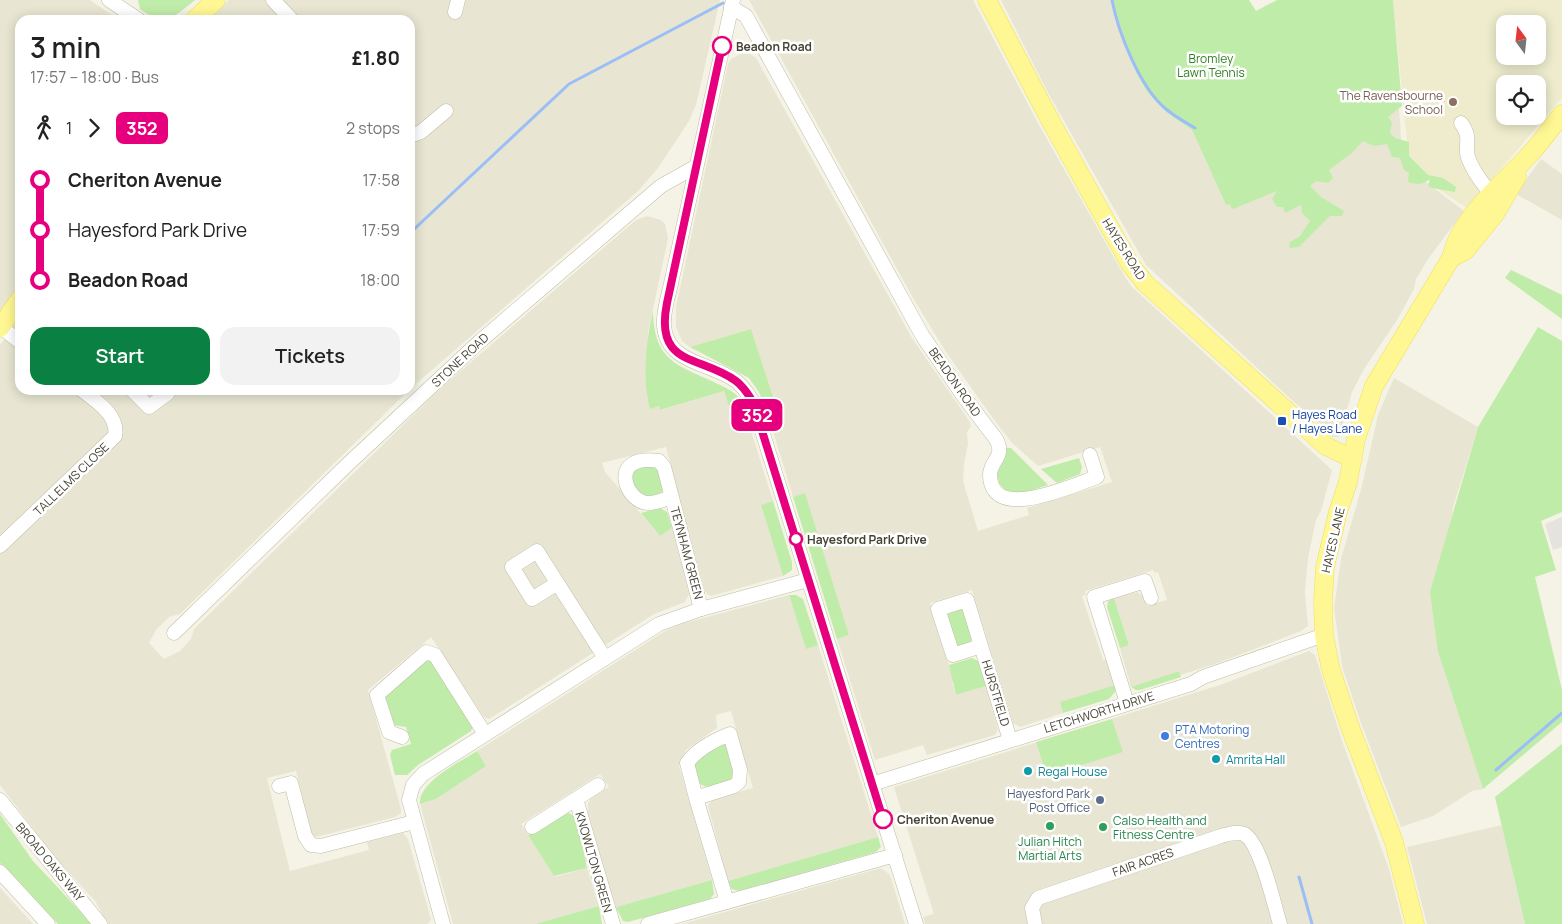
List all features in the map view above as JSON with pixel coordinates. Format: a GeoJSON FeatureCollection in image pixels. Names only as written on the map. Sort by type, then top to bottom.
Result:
{"type":"FeatureCollection","features":[{"type":"Feature","properties":{"kind":"main road"},"geometry":{"type":"LineString","coordinates":[[200,15],[216,0]]}},
{"type":"Feature","properties":{"kind":"main road","name":"HAYES ROAD"},"geometry":{"type":"LineString","coordinates":[[987,0],[1054,129],[1130,264],[1145,283],[1326,446],[1353,459]]}},
{"type":"Feature","properties":{"kind":"main road","name":"HAYES LANE"},"geometry":{"type":"LineString","coordinates":[[1415,924],[1394,842],[1350,727],[1331,670],[1324,635],[1325,567],[1363,416],[1374,386],[1451,258],[1454,244],[1492,194],[1531,153],[1562,114]]}},
{"type":"Feature","properties":{"kind":"main road","name":"HAYES LANE"},"geometry":{"type":"LineString","coordinates":[[1451,258],[1465,251],[1495,214],[1531,153]]}},
{"type":"Feature","properties":{"kind":"main road"},"geometry":{"type":"LineString","coordinates":[[0,327],[15,306]]}},
{"type":"Feature","properties":{"kind":"street"},"geometry":{"type":"LineString","coordinates":[[273,0],[287,15]]}},
{"type":"Feature","properties":{"kind":"street"},"geometry":{"type":"LineString","coordinates":[[117,2],[133,15]]}},
{"type":"Feature","properties":{"kind":"street"},"geometry":{"type":"LineString","coordinates":[[732,4],[695,167],[664,317],[665,332],[668,342],[676,351],[686,358],[735,380],[746,390],[753,402],[916,924]]}},
{"type":"Feature","properties":{"kind":"street","name":"BEADON ROAD"},"geometry":{"type":"LineString","coordinates":[[732,4],[746,16],[922,335],[1000,446],[1000,454],[990,472],[994,488],[1007,500],[1018,501],[1097,477],[1090,455]]}},
{"type":"Feature","properties":{"kind":"street"},"geometry":{"type":"LineString","coordinates":[[415,134],[421,132],[446,111]]}},
{"type":"Feature","properties":{"kind":"street"},"geometry":{"type":"LineString","coordinates":[[1461,123],[1467,133],[1468,153],[1483,186],[1492,194]]}},
{"type":"Feature","properties":{"kind":"street","name":"STONE ROAD"},"geometry":{"type":"LineString","coordinates":[[174,633],[348,464],[478,343],[662,186],[695,167]]}},
{"type":"Feature","properties":{"kind":"street"},"geometry":{"type":"LineString","coordinates":[[0,327],[15,338]]}},
{"type":"Feature","properties":{"kind":"street","name":"TALL ELMS CLOSE"},"geometry":{"type":"LineString","coordinates":[[0,546],[115,436],[114,424],[100,404],[88,395]]}},
{"type":"Feature","properties":{"kind":"street"},"geometry":{"type":"LineString","coordinates":[[137,395],[150,407],[165,395]]}},
{"type":"Feature","properties":{"kind":"street","name":"TEYNHAM GREEN"},"geometry":{"type":"LineString","coordinates":[[672,497],[702,609]]}},
{"type":"Feature","properties":{"kind":"street"},"geometry":{"type":"LineString","coordinates":[[443,924],[408,800],[413,785],[423,774],[659,624],[702,609],[808,580]]}},
{"type":"Feature","properties":{"kind":"street"},"geometry":{"type":"LineString","coordinates":[[1126,703],[1094,597],[1146,581],[1151,598]]}},
{"type":"Feature","properties":{"kind":"street"},"geometry":{"type":"LineString","coordinates":[[556,584],[605,658]]}},
{"type":"Feature","properties":{"kind":"street","name":"LETCHWORTH DRIVE"},"geometry":{"type":"LineString","coordinates":[[872,784],[1191,684],[1203,677],[1324,635]]}},
{"type":"Feature","properties":{"kind":"street","name":"HURSTFIELD"},"geometry":{"type":"LineString","coordinates":[[981,646],[1010,740]]}},
{"type":"Feature","properties":{"kind":"street"},"geometry":{"type":"LineString","coordinates":[[402,737],[389,732],[377,695],[426,652],[436,655],[485,734]]}},
{"type":"Feature","properties":{"kind":"street"},"geometry":{"type":"LineString","coordinates":[[696,798],[734,786],[740,782],[740,770],[728,727],[687,763],[696,798],[727,902]]}},
{"type":"Feature","properties":{"kind":"street"},"geometry":{"type":"LineString","coordinates":[[279,786],[291,783],[305,836],[311,844],[321,846],[414,822]]}},
{"type":"Feature","properties":{"kind":"street","name":"KNOWLTON GREEN"},"geometry":{"type":"LineString","coordinates":[[532,827],[598,785]]}},
{"type":"Feature","properties":{"kind":"street","name":"KNOWLTON GREEN"},"geometry":{"type":"LineString","coordinates":[[576,799],[613,924]]}},
{"type":"Feature","properties":{"kind":"street","name":"BROAD OAKS WAY"},"geometry":{"type":"LineString","coordinates":[[0,800],[100,924]]}},
{"type":"Feature","properties":{"kind":"street","name":"FAIR ACRES"},"geometry":{"type":"LineString","coordinates":[[1035,924],[1032,908],[1036,900],[1046,895],[1237,832],[1244,834],[1255,845],[1280,924]]}},
{"type":"Feature","properties":{"kind":"street"},"geometry":{"type":"LineString","coordinates":[[648,924],[894,855]]}},
{"type":"Feature","properties":{"kind":"street"},"geometry":{"type":"LineString","coordinates":[[0,872],[48,924]]}},
{"type":"Feature","properties":{"kind":"shaded area"},"geometry":{"type":"Polygon","coordinates":[[[0,0],[90,0],[112,15],[15,15],[15,291],[0,314],[0,0]]]}},
{"type":"Feature","properties":{"kind":"shaded area"},"geometry":{"type":"Polygon","coordinates":[[[229,0],[720,0],[696,105],[689,121],[658,168],[638,191],[415,385],[415,15],[212,15],[229,0]]]}},
{"type":"Feature","properties":{"kind":"shaded area"},"geometry":{"type":"Polygon","coordinates":[[[749,0],[973,0],[1039,125],[1132,287],[1332,470],[1321,511],[1316,520],[1308,558],[1305,592],[1308,626],[1301,631],[1215,664],[1180,675],[1179,671],[1131,687],[1120,648],[1129,644],[1114,598],[1137,592],[1144,597],[1147,606],[1167,600],[1158,572],[1155,573],[1153,570],[1085,591],[1086,595],[1082,596],[1103,660],[1106,660],[1115,685],[1061,702],[1063,713],[1020,727],[1013,723],[972,590],[930,603],[954,681],[952,682],[956,695],[986,686],[998,730],[995,735],[927,755],[923,745],[875,760],[837,639],[849,635],[805,494],[793,497],[769,418],[779,415],[751,329],[690,347],[682,341],[676,327],[676,307],[728,64],[731,59],[741,54],[750,54],[756,58],[912,338],[970,422],[971,426],[967,432],[968,444],[963,481],[978,531],[1029,515],[1027,508],[1112,482],[1100,447],[1038,466],[1012,443],[992,417],[946,352],[913,298],[749,0]]]}},
{"type":"Feature","properties":{"kind":"shaded area"},"geometry":{"type":"Polygon","coordinates":[[[1001,0],[1111,0],[1136,74],[1148,93],[1166,112],[1192,130],[1226,205],[1332,160],[1399,108],[1402,154],[1405,166],[1464,211],[1428,259],[1416,279],[1414,289],[1397,320],[1364,369],[1352,392],[1339,437],[1332,437],[1146,265],[1047,91],[1001,0]]]}},
{"type":"Feature","properties":{"kind":"shaded area","name":"The Ravensbourne School"},"geometry":{"type":"Polygon","coordinates":[[[1393,0],[1562,0],[1562,98],[1546,117],[1546,75],[1496,75],[1496,125],[1539,125],[1467,208],[1438,189],[1409,163],[1393,0]]]}},
{"type":"Feature","properties":{"kind":"shaded area"},"geometry":{"type":"Polygon","coordinates":[[[1541,159],[1562,174],[1562,220],[1516,194],[1541,159]]]}},
{"type":"Feature","properties":{"kind":"shaded area"},"geometry":{"type":"Polygon","coordinates":[[[647,216],[661,220],[665,224],[668,238],[648,333],[647,397],[650,408],[659,406],[661,410],[724,391],[736,428],[749,424],[773,501],[761,505],[783,576],[711,596],[707,594],[704,590],[666,447],[602,463],[605,472],[660,536],[672,528],[689,594],[685,602],[654,614],[489,719],[484,717],[431,637],[368,690],[401,809],[401,813],[395,817],[316,837],[312,835],[296,771],[267,778],[290,871],[369,850],[367,842],[403,833],[408,839],[431,919],[428,924],[107,924],[96,902],[55,857],[0,785],[0,345],[15,324],[15,395],[404,395],[180,614],[169,617],[156,630],[149,643],[164,659],[180,651],[191,639],[194,629],[441,388],[636,220],[647,216]]]}},
{"type":"Feature","properties":{"kind":"shaded area"},"geometry":{"type":"Polygon","coordinates":[[[1394,378],[1478,427],[1453,507],[1438,652],[1483,789],[1472,791],[1433,816],[1401,827],[1361,723],[1342,666],[1334,608],[1341,559],[1362,486],[1378,415],[1394,378]]]}},
{"type":"Feature","properties":{"kind":"shaded area"},"geometry":{"type":"Polygon","coordinates":[[[1562,517],[1562,547],[1553,550],[1545,524],[1562,517]]]}},
{"type":"Feature","properties":{"kind":"shaded area"},"geometry":{"type":"Polygon","coordinates":[[[789,595],[806,648],[818,645],[878,837],[728,881],[708,806],[713,799],[753,788],[731,711],[716,715],[717,728],[686,750],[679,766],[712,880],[616,907],[588,813],[588,803],[591,798],[609,787],[600,774],[521,824],[555,877],[587,868],[599,906],[535,924],[453,924],[420,804],[436,799],[486,766],[477,751],[665,631],[681,624],[789,595]]]}},
{"type":"Feature","properties":{"kind":"shaded area"},"geometry":{"type":"Polygon","coordinates":[[[1309,651],[1315,655],[1342,741],[1389,869],[1403,924],[925,924],[923,917],[934,914],[894,787],[1220,685],[1309,651]]]}},
{"type":"Feature","properties":{"kind":"shaded area"},"geometry":{"type":"Polygon","coordinates":[[[1502,825],[1525,924],[1427,924],[1407,847],[1502,825]]]}},
{"type":"Feature","properties":{"kind":"shaded area"},"geometry":{"type":"Polygon","coordinates":[[[881,868],[890,875],[905,924],[682,924],[881,868]]]}},
{"type":"Feature","properties":{"kind":"shaded area"},"geometry":{"type":"Polygon","coordinates":[[[0,888],[33,924],[0,924],[0,888]]]}},
{"type":"Feature","properties":{"kind":"green space"},"geometry":{"type":"Polygon","coordinates":[[[138,0],[195,0],[175,15],[149,15],[140,9],[138,0]]]}},
{"type":"Feature","properties":{"kind":"green space","name":"Bromley Lawn Tennis"},"geometry":{"type":"Polygon","coordinates":[[[1111,0],[1249,0],[1256,11],[1277,0],[1393,0],[1402,106],[1388,117],[1392,122],[1390,133],[1395,138],[1409,142],[1409,156],[1428,175],[1443,178],[1456,187],[1455,192],[1428,186],[1430,179],[1419,184],[1408,182],[1409,173],[1404,170],[1400,158],[1392,157],[1387,144],[1374,146],[1363,141],[1352,153],[1329,170],[1333,178],[1328,183],[1316,181],[1310,186],[1321,197],[1344,211],[1342,216],[1330,216],[1299,247],[1289,248],[1290,242],[1300,236],[1310,221],[1302,213],[1301,205],[1285,213],[1283,207],[1277,207],[1272,199],[1277,191],[1233,209],[1230,206],[1231,204],[1226,205],[1192,130],[1166,112],[1148,93],[1136,73],[1111,0]]]}},
{"type":"Feature","properties":{"kind":"green space"},"geometry":{"type":"Polygon","coordinates":[[[1511,270],[1562,295],[1562,319],[1505,278],[1511,270]]]}},
{"type":"Feature","properties":{"kind":"green space"},"geometry":{"type":"Polygon","coordinates":[[[653,311],[654,328],[663,352],[680,366],[736,394],[743,405],[749,424],[736,428],[724,391],[660,410],[659,406],[650,409],[646,385],[646,360],[648,335],[653,311]]]}},
{"type":"Feature","properties":{"kind":"green space"},"geometry":{"type":"Polygon","coordinates":[[[1538,327],[1562,341],[1562,512],[1541,521],[1556,570],[1535,577],[1562,690],[1562,722],[1483,789],[1438,652],[1430,592],[1478,427],[1538,327]]]}},
{"type":"Feature","properties":{"kind":"green space"},"geometry":{"type":"Polygon","coordinates":[[[751,329],[779,415],[769,418],[759,392],[749,378],[690,347],[751,329]]]}},
{"type":"Feature","properties":{"kind":"green space"},"geometry":{"type":"Polygon","coordinates":[[[1005,448],[1011,448],[1048,485],[1017,495],[1006,491],[999,483],[997,473],[1004,460],[1005,448]]]}},
{"type":"Feature","properties":{"kind":"green space"},"geometry":{"type":"Polygon","coordinates":[[[1079,458],[1082,467],[1080,474],[1057,483],[1041,469],[1079,458]]]}},
{"type":"Feature","properties":{"kind":"green space"},"geometry":{"type":"Polygon","coordinates":[[[650,465],[658,468],[663,490],[658,496],[644,497],[631,483],[633,469],[650,465]]]}},
{"type":"Feature","properties":{"kind":"green space"},"geometry":{"type":"Polygon","coordinates":[[[805,493],[849,635],[837,639],[793,497],[805,493]]]}},
{"type":"Feature","properties":{"kind":"green space"},"geometry":{"type":"Polygon","coordinates":[[[773,501],[792,562],[792,570],[783,576],[761,505],[773,501]]]}},
{"type":"Feature","properties":{"kind":"green space"},"geometry":{"type":"Polygon","coordinates":[[[660,508],[667,512],[672,528],[660,536],[641,513],[660,508]]]}},
{"type":"Feature","properties":{"kind":"green space"},"geometry":{"type":"Polygon","coordinates":[[[789,595],[796,595],[803,599],[818,645],[806,649],[789,595]]]}},
{"type":"Feature","properties":{"kind":"green space"},"geometry":{"type":"Polygon","coordinates":[[[1114,598],[1129,645],[1120,648],[1107,607],[1108,601],[1114,598]]]}},
{"type":"Feature","properties":{"kind":"green space"},"geometry":{"type":"Polygon","coordinates":[[[958,608],[964,611],[972,638],[969,644],[959,646],[956,645],[947,615],[958,608]]]}},
{"type":"Feature","properties":{"kind":"green space"},"geometry":{"type":"Polygon","coordinates":[[[972,658],[978,661],[986,686],[956,695],[949,665],[972,658]]]}},
{"type":"Feature","properties":{"kind":"green space"},"geometry":{"type":"Polygon","coordinates":[[[425,661],[431,661],[474,724],[471,731],[418,765],[407,775],[395,775],[390,755],[392,750],[411,744],[406,727],[392,725],[384,696],[425,661]]]}},
{"type":"Feature","properties":{"kind":"green space"},"geometry":{"type":"Polygon","coordinates":[[[1179,671],[1181,677],[1140,690],[1131,687],[1179,671]]]}},
{"type":"Feature","properties":{"kind":"green space"},"geometry":{"type":"Polygon","coordinates":[[[1115,685],[1115,692],[1109,699],[1063,713],[1060,702],[1115,685]]]}},
{"type":"Feature","properties":{"kind":"green space"},"geometry":{"type":"Polygon","coordinates":[[[1112,719],[1123,752],[1047,776],[1036,742],[1112,719]]]}},
{"type":"Feature","properties":{"kind":"green space"},"geometry":{"type":"Polygon","coordinates":[[[721,744],[726,745],[735,777],[728,783],[720,786],[705,786],[699,783],[695,777],[696,759],[721,744]]]}},
{"type":"Feature","properties":{"kind":"green space"},"geometry":{"type":"Polygon","coordinates":[[[1562,744],[1562,924],[1525,924],[1495,797],[1562,744]]]}},
{"type":"Feature","properties":{"kind":"green space"},"geometry":{"type":"Polygon","coordinates":[[[477,751],[486,766],[436,799],[420,804],[421,796],[433,780],[477,751]]]}},
{"type":"Feature","properties":{"kind":"green space"},"geometry":{"type":"Polygon","coordinates":[[[567,812],[577,818],[587,868],[554,876],[528,835],[567,812]]]}},
{"type":"Feature","properties":{"kind":"green space"},"geometry":{"type":"Polygon","coordinates":[[[0,814],[33,861],[92,924],[58,924],[0,863],[0,814]]]}},
{"type":"Feature","properties":{"kind":"green space"},"geometry":{"type":"Polygon","coordinates":[[[878,837],[881,847],[876,852],[739,891],[732,889],[728,881],[878,837]]]}},
{"type":"Feature","properties":{"kind":"green space"},"geometry":{"type":"Polygon","coordinates":[[[712,880],[714,894],[710,899],[628,922],[623,921],[616,907],[712,880]]]}},
{"type":"Feature","properties":{"kind":"green space"},"geometry":{"type":"Polygon","coordinates":[[[599,906],[602,924],[535,924],[599,906]]]}},
{"type":"Feature","properties":{"kind":"waterway"},"geometry":{"type":"LineString","coordinates":[[1112,0],[1119,28],[1147,88],[1166,109],[1195,128]]}},
{"type":"Feature","properties":{"kind":"waterway"},"geometry":{"type":"LineString","coordinates":[[415,228],[569,84],[723,3]]}},
{"type":"Feature","properties":{"kind":"waterway"},"geometry":{"type":"LineString","coordinates":[[1496,770],[1562,713]]}},
{"type":"Feature","properties":{"kind":"waterway"},"geometry":{"type":"LineString","coordinates":[[1299,877],[1312,924]]}},
{"type":"Feature","properties":{"kind":"bus line","name":"352"},"geometry":{"type":"LineString","coordinates":[[722,46],[664,317],[665,332],[668,342],[676,351],[686,358],[735,380],[746,390],[753,402],[883,819]]}},
{"type":"Feature","properties":{"kind":"place","name":"Beadon Road"},"geometry":{"type":"Point","coordinates":[722,46]}},
{"type":"Feature","properties":{"kind":"place","name":"The Ravensbourne School"},"geometry":{"type":"Point","coordinates":[1453,102]}},
{"type":"Feature","properties":{"kind":"place","name":"Hayes Road / Hayes Lane"},"geometry":{"type":"Point","coordinates":[1282,421]}},
{"type":"Feature","properties":{"kind":"place","name":"Hayesford Park Drive"},"geometry":{"type":"Point","coordinates":[796,539]}},
{"type":"Feature","properties":{"kind":"place","name":"PTA Motoring Centres"},"geometry":{"type":"Point","coordinates":[1165,736]}},
{"type":"Feature","properties":{"kind":"place","name":"Amrita Hall"},"geometry":{"type":"Point","coordinates":[1216,759]}},
{"type":"Feature","properties":{"kind":"place","name":"Regal House"},"geometry":{"type":"Point","coordinates":[1028,771]}},
{"type":"Feature","properties":{"kind":"place","name":"Hayesford Park Post Office"},"geometry":{"type":"Point","coordinates":[1100,800]}},
{"type":"Feature","properties":{"kind":"place","name":"Cheriton Avenue"},"geometry":{"type":"Point","coordinates":[883,819]}},
{"type":"Feature","properties":{"kind":"place","name":"Julian Hitch Martial Arts"},"geometry":{"type":"Point","coordinates":[1050,826]}},
{"type":"Feature","properties":{"kind":"place","name":"Calso Health and Fitness Centre"},"geometry":{"type":"Point","coordinates":[1103,827]}}]}
